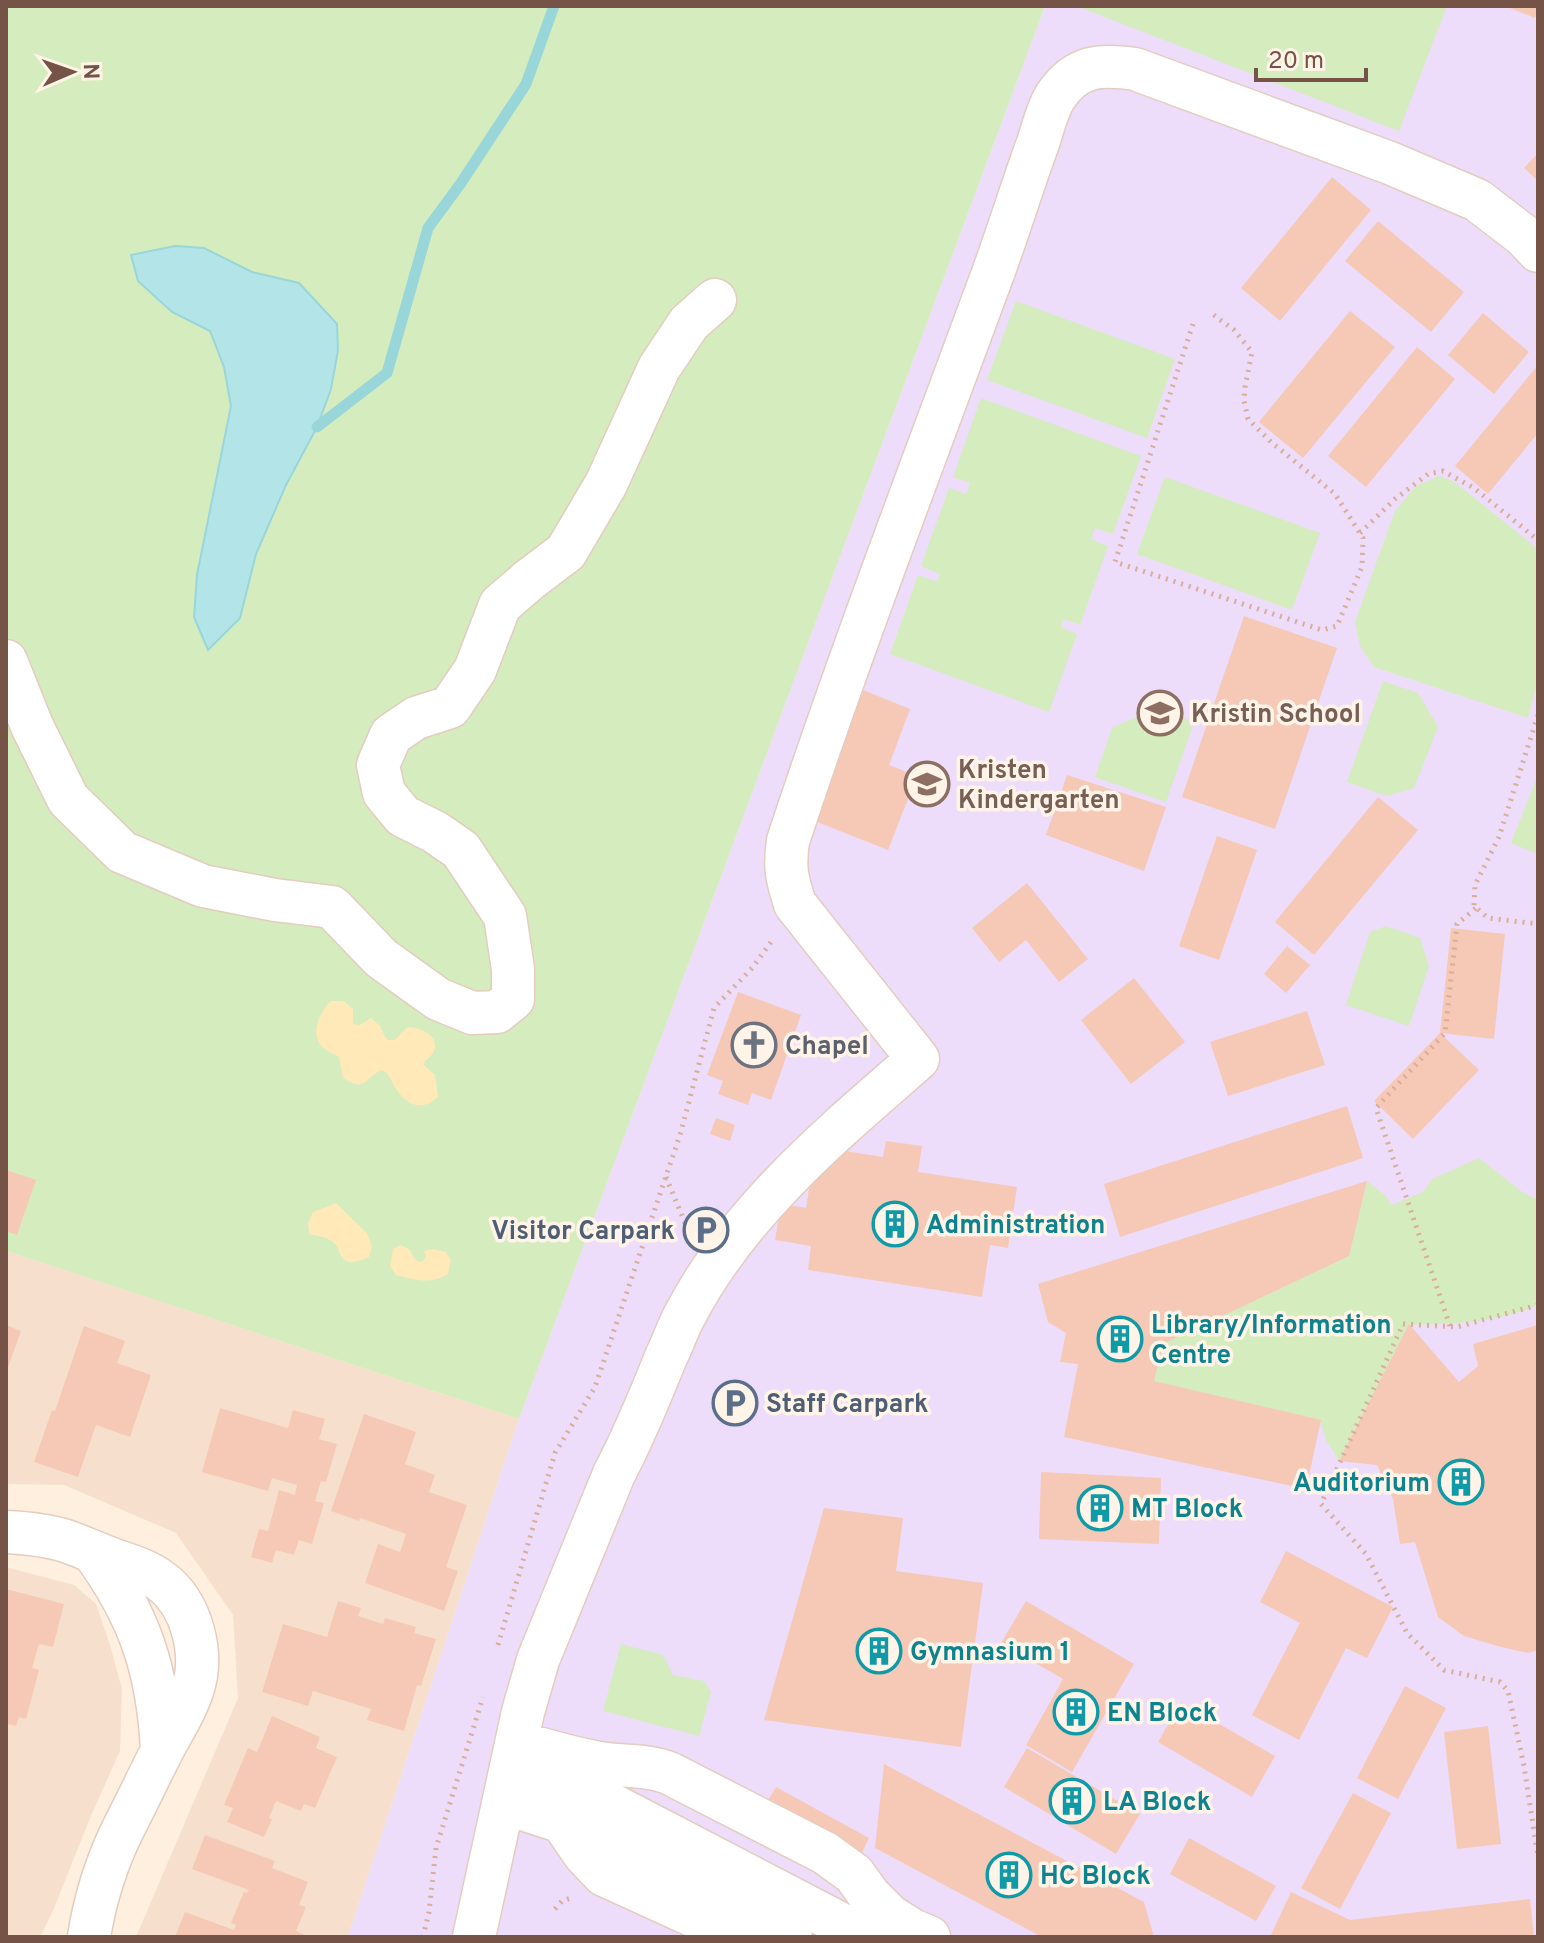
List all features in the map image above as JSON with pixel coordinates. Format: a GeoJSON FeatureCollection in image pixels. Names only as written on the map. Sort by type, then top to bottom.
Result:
{"type":"FeatureCollection","features":[{"type":"Feature","properties":{"kind":"street"},"geometry":{"type":"LineString","coordinates":[[474,1937],[523,1712],[538,1660],[614,1474],[685,1314],[714,1265],[767,1199],[830,1136],[918,1059],[795,904],[785,862],[792,828],[881,576],[1055,98],[1070,80],[1087,69],[1109,65],[1135,69],[1390,163],[1477,200],[1524,236],[1538,251]]}},
{"type":"Feature","properties":{"kind":"street"},"geometry":{"type":"LineString","coordinates":[[6,661],[32,726],[68,799],[122,852],[203,886],[332,907],[381,958],[438,999],[472,1013],[497,1012],[513,999],[513,969],[505,916],[461,850],[403,816],[384,793],[378,765],[391,735],[416,718],[450,707],[475,670],[500,605],[566,552],[606,484],[659,368],[689,323],[715,300]]}},
{"type":"Feature","properties":{"kind":"street"},"geometry":{"type":"LineString","coordinates":[[6,1532],[67,1542],[143,1570],[161,1580],[182,1605],[196,1645],[194,1688],[109,1863],[89,1937]]}},
{"type":"Feature","properties":{"kind":"street"},"geometry":{"type":"LineString","coordinates":[[510,1772],[574,1758],[652,1766],[825,1853],[854,1874],[870,1918]]}},
{"type":"Feature","properties":{"kind":"street"},"geometry":{"type":"LineString","coordinates":[[510,1772],[563,1823],[599,1872],[740,1937]]}},
{"type":"Feature","properties":{"kind":"street"},"geometry":{"type":"LineString","coordinates":[[510,1772],[605,1801],[870,1918],[890,1916],[929,1937]]}},
{"type":"Feature","properties":{"kind":"street"},"geometry":{"type":"LineString","coordinates":[[563,1823],[597,1833],[804,1937]]}},
{"type":"Feature","properties":{"kind":"path"},"geometry":{"type":"LineString","coordinates":[[1193,324],[1115,562],[1322,630],[1337,626],[1362,567],[1363,538],[1335,494],[1271,442],[1248,419],[1244,401],[1252,352],[1234,330],[1211,313]]}},
{"type":"Feature","properties":{"kind":"path"},"geometry":{"type":"LineString","coordinates":[[1360,533],[1395,499],[1428,474],[1443,471],[1474,488],[1538,540]]}},
{"type":"Feature","properties":{"kind":"path"},"geometry":{"type":"LineString","coordinates":[[1538,715],[1499,837],[1475,885],[1474,906],[1488,918],[1538,924]]}},
{"type":"Feature","properties":{"kind":"path"},"geometry":{"type":"LineString","coordinates":[[497,1651],[555,1453],[595,1387],[680,1135],[714,1008],[753,967],[795,904]]}},
{"type":"Feature","properties":{"kind":"path"},"geometry":{"type":"LineString","coordinates":[[1450,1326],[1376,1108],[1445,1033],[1457,924],[1476,908]]}},
{"type":"Feature","properties":{"kind":"path"},"geometry":{"type":"LineString","coordinates":[[666,1176],[692,1241],[714,1265]]}},
{"type":"Feature","properties":{"kind":"path"},"geometry":{"type":"LineString","coordinates":[[1538,1305],[1457,1327],[1403,1324],[1321,1504],[1366,1554],[1407,1633],[1444,1670],[1500,1682],[1508,1691],[1524,1766],[1538,1857]]}},
{"type":"Feature","properties":{"kind":"path"},"geometry":{"type":"LineString","coordinates":[[423,1937],[436,1848],[483,1696]]}},
{"type":"Feature","properties":{"kind":"shaded area","name":"Kristin School"},"geometry":{"type":"Polygon","coordinates":[[[1045,6],[1538,6],[1538,1937],[348,1937],[519,1419],[1045,6]]]}},
{"type":"Feature","properties":{"kind":"shaded area"},"geometry":{"type":"Polygon","coordinates":[[[6,1251],[519,1419],[348,1937],[136,1937],[238,1698],[233,1615],[176,1533],[64,1485],[6,1484],[6,1251]]]}},
{"type":"Feature","properties":{"kind":"shaded area"},"geometry":{"type":"Polygon","coordinates":[[[6,1567],[74,1585],[96,1604],[122,1689],[120,1751],[40,1937],[6,1937],[6,1567]]]}},
{"type":"Feature","properties":{"kind":"green space"},"geometry":{"type":"Polygon","coordinates":[[[6,6],[1045,6],[519,1419],[6,1251],[6,6]]]}},
{"type":"Feature","properties":{"kind":"green space"},"geometry":{"type":"Polygon","coordinates":[[[1076,6],[1447,6],[1399,131],[1076,6]]]}},
{"type":"Feature","properties":{"kind":"green space"},"geometry":{"type":"Polygon","coordinates":[[[1016,301],[1175,359],[1147,438],[987,380],[1016,301]]]}},
{"type":"Feature","properties":{"kind":"green space"},"geometry":{"type":"Polygon","coordinates":[[[981,398],[1141,456],[1113,534],[1095,528],[1091,539],[1108,546],[1080,625],[1064,619],[1061,627],[1077,634],[1049,712],[890,654],[918,575],[937,582],[940,574],[921,566],[949,488],[966,494],[970,483],[953,477],[981,398]]]}},
{"type":"Feature","properties":{"kind":"green space"},"geometry":{"type":"Polygon","coordinates":[[[1439,476],[1453,481],[1538,549],[1538,680],[1528,718],[1374,667],[1360,646],[1355,622],[1395,511],[1416,486],[1439,476]]]}},
{"type":"Feature","properties":{"kind":"green space"},"geometry":{"type":"Polygon","coordinates":[[[1165,477],[1320,533],[1292,610],[1137,554],[1165,477]]]}},
{"type":"Feature","properties":{"kind":"green space"},"geometry":{"type":"Polygon","coordinates":[[[1383,681],[1418,693],[1438,727],[1414,788],[1387,796],[1347,782],[1383,681]]]}},
{"type":"Feature","properties":{"kind":"green space"},"geometry":{"type":"Polygon","coordinates":[[[1158,707],[1187,719],[1192,728],[1166,802],[1095,777],[1112,728],[1158,707]]]}},
{"type":"Feature","properties":{"kind":"green space"},"geometry":{"type":"Polygon","coordinates":[[[1538,775],[1538,854],[1511,843],[1538,775]]]}},
{"type":"Feature","properties":{"kind":"green space"},"geometry":{"type":"Polygon","coordinates":[[[1386,926],[1420,938],[1429,966],[1409,1026],[1346,1005],[1370,932],[1386,926]]]}},
{"type":"Feature","properties":{"kind":"green space"},"geometry":{"type":"Polygon","coordinates":[[[1479,1158],[1522,1192],[1538,1200],[1538,1305],[1491,1319],[1409,1325],[1339,1461],[1326,1440],[1320,1420],[1154,1381],[1163,1344],[1349,1256],[1367,1181],[1392,1205],[1423,1192],[1432,1179],[1479,1158]]]}},
{"type":"Feature","properties":{"kind":"green space"},"geometry":{"type":"Polygon","coordinates":[[[621,1644],[663,1655],[673,1675],[704,1681],[711,1692],[699,1736],[603,1711],[621,1644]]]}},
{"type":"Feature","properties":{"kind":"sand"},"geometry":{"type":"Polygon","coordinates":[[[331,1001],[344,1001],[353,1009],[353,1023],[358,1026],[371,1018],[388,1040],[395,1040],[407,1027],[428,1034],[435,1043],[435,1049],[424,1065],[435,1075],[438,1097],[426,1105],[408,1102],[382,1070],[361,1084],[343,1078],[339,1057],[317,1039],[319,1018],[331,1001]]]}},
{"type":"Feature","properties":{"kind":"sand"},"geometry":{"type":"Polygon","coordinates":[[[336,1203],[367,1233],[372,1247],[369,1257],[357,1262],[346,1261],[332,1241],[309,1234],[308,1223],[313,1212],[336,1203]]]}},
{"type":"Feature","properties":{"kind":"sand"},"geometry":{"type":"Polygon","coordinates":[[[401,1245],[410,1250],[415,1260],[422,1262],[426,1257],[424,1251],[433,1249],[446,1252],[451,1260],[448,1274],[429,1280],[396,1275],[390,1266],[393,1249],[401,1245]]]}},
{"type":"Feature","properties":{"kind":"water"},"geometry":{"type":"Polygon","coordinates":[[[175,246],[204,248],[252,272],[299,283],[337,324],[338,350],[331,389],[317,427],[286,485],[256,554],[240,618],[208,650],[194,617],[197,575],[231,406],[224,367],[210,331],[172,312],[138,281],[131,255],[175,246]]]}},
{"type":"Feature","properties":{"kind":"building"},"geometry":{"type":"Polygon","coordinates":[[[1505,6],[1538,6],[1538,9],[1535,18],[1505,6]]]}},
{"type":"Feature","properties":{"kind":"building"},"geometry":{"type":"Polygon","coordinates":[[[1538,153],[1538,181],[1524,168],[1538,153]]]}},
{"type":"Feature","properties":{"kind":"building"},"geometry":{"type":"Polygon","coordinates":[[[1332,177],[1371,210],[1280,321],[1241,288],[1332,177]]]}},
{"type":"Feature","properties":{"kind":"building"},"geometry":{"type":"Polygon","coordinates":[[[1378,221],[1464,292],[1431,332],[1345,261],[1378,221]]]}},
{"type":"Feature","properties":{"kind":"building"},"geometry":{"type":"Polygon","coordinates":[[[1350,311],[1395,347],[1303,458],[1259,422],[1350,311]]]}},
{"type":"Feature","properties":{"kind":"building"},"geometry":{"type":"Polygon","coordinates":[[[1483,313],[1529,352],[1494,394],[1448,355],[1483,313]]]}},
{"type":"Feature","properties":{"kind":"building"},"geometry":{"type":"Polygon","coordinates":[[[1417,347],[1455,379],[1366,487],[1328,456],[1417,347]]]}},
{"type":"Feature","properties":{"kind":"building"},"geometry":{"type":"Polygon","coordinates":[[[1538,365],[1538,433],[1488,494],[1455,466],[1538,365]]]}},
{"type":"Feature","properties":{"kind":"building"},"geometry":{"type":"Polygon","coordinates":[[[1244,616],[1337,648],[1275,829],[1182,797],[1244,616]]]}},
{"type":"Feature","properties":{"kind":"building"},"geometry":{"type":"Polygon","coordinates":[[[863,690],[910,709],[889,765],[917,776],[888,850],[812,820],[863,690]]]}},
{"type":"Feature","properties":{"kind":"building"},"geometry":{"type":"Polygon","coordinates":[[[1067,775],[1166,807],[1144,871],[1046,835],[1067,775]]]}},
{"type":"Feature","properties":{"kind":"building"},"geometry":{"type":"Polygon","coordinates":[[[1378,797],[1418,830],[1314,955],[1275,922],[1378,797]]]}},
{"type":"Feature","properties":{"kind":"building"},"geometry":{"type":"Polygon","coordinates":[[[1217,836],[1257,850],[1219,960],[1179,946],[1217,836]]]}},
{"type":"Feature","properties":{"kind":"building"},"geometry":{"type":"Polygon","coordinates":[[[1027,883],[1088,959],[1059,982],[1026,940],[999,962],[972,928],[1027,883]]]}},
{"type":"Feature","properties":{"kind":"building"},"geometry":{"type":"Polygon","coordinates":[[[1451,928],[1505,934],[1494,1039],[1440,1033],[1451,928]]]}},
{"type":"Feature","properties":{"kind":"building"},"geometry":{"type":"Polygon","coordinates":[[[1287,946],[1310,965],[1286,993],[1264,974],[1287,946]]]}},
{"type":"Feature","properties":{"kind":"building"},"geometry":{"type":"Polygon","coordinates":[[[1134,978],[1185,1042],[1131,1084],[1081,1020],[1134,978]]]}},
{"type":"Feature","properties":{"kind":"building","name":"Chapel"},"geometry":{"type":"Polygon","coordinates":[[[738,992],[801,1015],[771,1100],[752,1093],[748,1105],[718,1094],[723,1081],[707,1075],[738,992]]]}},
{"type":"Feature","properties":{"kind":"building"},"geometry":{"type":"Polygon","coordinates":[[[1307,1011],[1325,1065],[1228,1096],[1210,1042],[1307,1011]]]}},
{"type":"Feature","properties":{"kind":"building"},"geometry":{"type":"Polygon","coordinates":[[[1440,1033],[1479,1070],[1413,1139],[1374,1101],[1440,1033]]]}},
{"type":"Feature","properties":{"kind":"building"},"geometry":{"type":"Polygon","coordinates":[[[1347,1106],[1363,1158],[1120,1237],[1104,1184],[1347,1106]]]}},
{"type":"Feature","properties":{"kind":"building"},"geometry":{"type":"Polygon","coordinates":[[[716,1118],[735,1125],[730,1141],[710,1134],[716,1118]]]}},
{"type":"Feature","properties":{"kind":"building","name":"Administration"},"geometry":{"type":"Polygon","coordinates":[[[886,1141],[922,1146],[918,1172],[1017,1187],[1008,1248],[990,1245],[982,1297],[808,1270],[811,1246],[775,1240],[781,1204],[806,1208],[813,1165],[826,1148],[883,1157],[886,1141]]]}},
{"type":"Feature","properties":{"kind":"building"},"geometry":{"type":"Polygon","coordinates":[[[6,1170],[36,1180],[17,1235],[6,1231],[6,1170]]]}},
{"type":"Feature","properties":{"kind":"building","name":"Library/Information Centre"},"geometry":{"type":"Polygon","coordinates":[[[1367,1181],[1349,1256],[1163,1344],[1154,1381],[1321,1420],[1306,1489],[1064,1437],[1078,1364],[1060,1362],[1066,1333],[1048,1322],[1038,1284],[1367,1181]]]}},
{"type":"Feature","properties":{"kind":"building","name":"Auditorium"},"geometry":{"type":"Polygon","coordinates":[[[1409,1324],[1459,1382],[1478,1366],[1473,1344],[1538,1325],[1538,1650],[1528,1653],[1464,1636],[1438,1617],[1415,1542],[1400,1544],[1393,1499],[1377,1465],[1339,1461],[1409,1324]]]}},
{"type":"Feature","properties":{"kind":"building"},"geometry":{"type":"Polygon","coordinates":[[[6,1325],[21,1331],[6,1373],[6,1325]]]}},
{"type":"Feature","properties":{"kind":"building"},"geometry":{"type":"Polygon","coordinates":[[[84,1326],[125,1341],[117,1363],[151,1375],[130,1437],[96,1425],[78,1477],[34,1462],[84,1326]]]}},
{"type":"Feature","properties":{"kind":"building"},"geometry":{"type":"Polygon","coordinates":[[[220,1408],[288,1428],[293,1410],[325,1419],[319,1439],[337,1444],[326,1482],[321,1481],[315,1501],[324,1503],[312,1544],[299,1540],[294,1555],[276,1550],[272,1563],[251,1557],[259,1529],[268,1531],[279,1490],[295,1495],[297,1485],[272,1478],[268,1491],[202,1472],[220,1408]]]}},
{"type":"Feature","properties":{"kind":"building"},"geometry":{"type":"Polygon","coordinates":[[[364,1414],[416,1432],[405,1464],[435,1475],[429,1492],[467,1505],[446,1567],[458,1571],[444,1611],[365,1583],[378,1544],[400,1552],[406,1534],[331,1511],[364,1414]]]}},
{"type":"Feature","properties":{"kind":"building","name":"MT Block"},"geometry":{"type":"Polygon","coordinates":[[[1041,1472],[1161,1478],[1159,1544],[1039,1539],[1041,1472]]]}},
{"type":"Feature","properties":{"kind":"building","name":"Gymnasium 1"},"geometry":{"type":"Polygon","coordinates":[[[824,1508],[903,1518],[896,1571],[983,1583],[961,1747],[764,1720],[824,1508]]]}},
{"type":"Feature","properties":{"kind":"building"},"geometry":{"type":"Polygon","coordinates":[[[1286,1551],[1393,1607],[1367,1658],[1346,1648],[1299,1740],[1252,1715],[1300,1623],[1260,1602],[1286,1551]]]}},
{"type":"Feature","properties":{"kind":"building"},"geometry":{"type":"Polygon","coordinates":[[[6,1589],[64,1604],[53,1647],[39,1644],[32,1668],[39,1670],[26,1719],[19,1717],[16,1726],[6,1724],[6,1589]]]}},
{"type":"Feature","properties":{"kind":"building"},"geometry":{"type":"Polygon","coordinates":[[[338,1601],[361,1608],[358,1616],[383,1624],[385,1618],[416,1627],[414,1633],[436,1639],[421,1686],[417,1685],[404,1731],[367,1720],[371,1709],[313,1691],[308,1706],[262,1692],[283,1624],[327,1637],[338,1601]]]}},
{"type":"Feature","properties":{"kind":"building","name":"EN Block"},"geometry":{"type":"Polygon","coordinates":[[[1026,1601],[1134,1664],[1072,1772],[1026,1745],[1063,1679],[1001,1643],[1026,1601]]]}},
{"type":"Feature","properties":{"kind":"building"},"geometry":{"type":"Polygon","coordinates":[[[1405,1686],[1446,1708],[1398,1799],[1357,1778],[1405,1686]]]}},
{"type":"Feature","properties":{"kind":"building","name":"EN Block"},"geometry":{"type":"Polygon","coordinates":[[[1181,1702],[1275,1756],[1252,1797],[1158,1742],[1181,1702]]]}},
{"type":"Feature","properties":{"kind":"building"},"geometry":{"type":"Polygon","coordinates":[[[272,1716],[320,1737],[316,1748],[337,1757],[315,1808],[304,1804],[301,1811],[276,1801],[264,1837],[227,1822],[233,1808],[224,1805],[248,1748],[257,1752],[272,1716]]]}},
{"type":"Feature","properties":{"kind":"building"},"geometry":{"type":"Polygon","coordinates":[[[1488,1726],[1501,1844],[1457,1849],[1444,1732],[1488,1726]]]}},
{"type":"Feature","properties":{"kind":"building","name":"LA Block"},"geometry":{"type":"Polygon","coordinates":[[[1027,1748],[1140,1814],[1116,1854],[1004,1787],[1027,1748]]]}},
{"type":"Feature","properties":{"kind":"building","name":"HC Block"},"geometry":{"type":"Polygon","coordinates":[[[884,1764],[1144,1902],[1154,1937],[1042,1937],[875,1848],[884,1764]]]}},
{"type":"Feature","properties":{"kind":"building"},"geometry":{"type":"Polygon","coordinates":[[[776,1787],[869,1838],[859,1859],[764,1807],[776,1787]]]}},
{"type":"Feature","properties":{"kind":"building"},"geometry":{"type":"Polygon","coordinates":[[[1353,1793],[1391,1813],[1340,1909],[1301,1888],[1353,1793]]]}},
{"type":"Feature","properties":{"kind":"building"},"geometry":{"type":"Polygon","coordinates":[[[205,1835],[275,1861],[272,1868],[308,1882],[299,1905],[306,1907],[296,1931],[310,1937],[175,1937],[185,1912],[234,1930],[236,1925],[231,1923],[244,1892],[249,1890],[192,1869],[205,1835]]]}},
{"type":"Feature","properties":{"kind":"building","name":"LA Block"},"geometry":{"type":"Polygon","coordinates":[[[1189,1838],[1276,1886],[1256,1921],[1170,1874],[1189,1838]]]}},
{"type":"Feature","properties":{"kind":"building"},"geometry":{"type":"Polygon","coordinates":[[[1291,1892],[1350,1920],[1530,1899],[1534,1937],[1270,1937],[1291,1892]]]}},
{"type":"Feature","properties":{"kind":"waterway"},"geometry":{"type":"LineString","coordinates":[[317,427],[387,373],[428,228],[526,84],[554,6]]}},
{"type":"Feature","properties":{"kind":"place","name":"Kristin School"},"geometry":{"type":"Point","coordinates":[1160,713]}},
{"type":"Feature","properties":{"kind":"place","name":"Kristen Kindergarten"},"geometry":{"type":"Point","coordinates":[927,784]}},
{"type":"Feature","properties":{"kind":"place","name":"Chapel"},"geometry":{"type":"Point","coordinates":[754,1045]}},
{"type":"Feature","properties":{"kind":"place","name":"Administration"},"geometry":{"type":"Point","coordinates":[895,1224]}},
{"type":"Feature","properties":{"kind":"place","name":"Visitor Carpark"},"geometry":{"type":"Point","coordinates":[706,1230]}},
{"type":"Feature","properties":{"kind":"place","name":"Library/Information Centre"},"geometry":{"type":"Point","coordinates":[1120,1339]}},
{"type":"Feature","properties":{"kind":"place","name":"Staff Carpark"},"geometry":{"type":"Point","coordinates":[735,1403]}},
{"type":"Feature","properties":{"kind":"place","name":"Auditorium"},"geometry":{"type":"Point","coordinates":[1461,1482]}},
{"type":"Feature","properties":{"kind":"place","name":"MT Block"},"geometry":{"type":"Point","coordinates":[1100,1508]}},
{"type":"Feature","properties":{"kind":"place","name":"Gymnasium 1"},"geometry":{"type":"Point","coordinates":[879,1651]}},
{"type":"Feature","properties":{"kind":"place","name":"EN Block"},"geometry":{"type":"Point","coordinates":[1076,1712]}},
{"type":"Feature","properties":{"kind":"place","name":"LA Block"},"geometry":{"type":"Point","coordinates":[1072,1801]}},
{"type":"Feature","properties":{"kind":"place","name":"HC Block"},"geometry":{"type":"Point","coordinates":[1009,1875]}}]}
